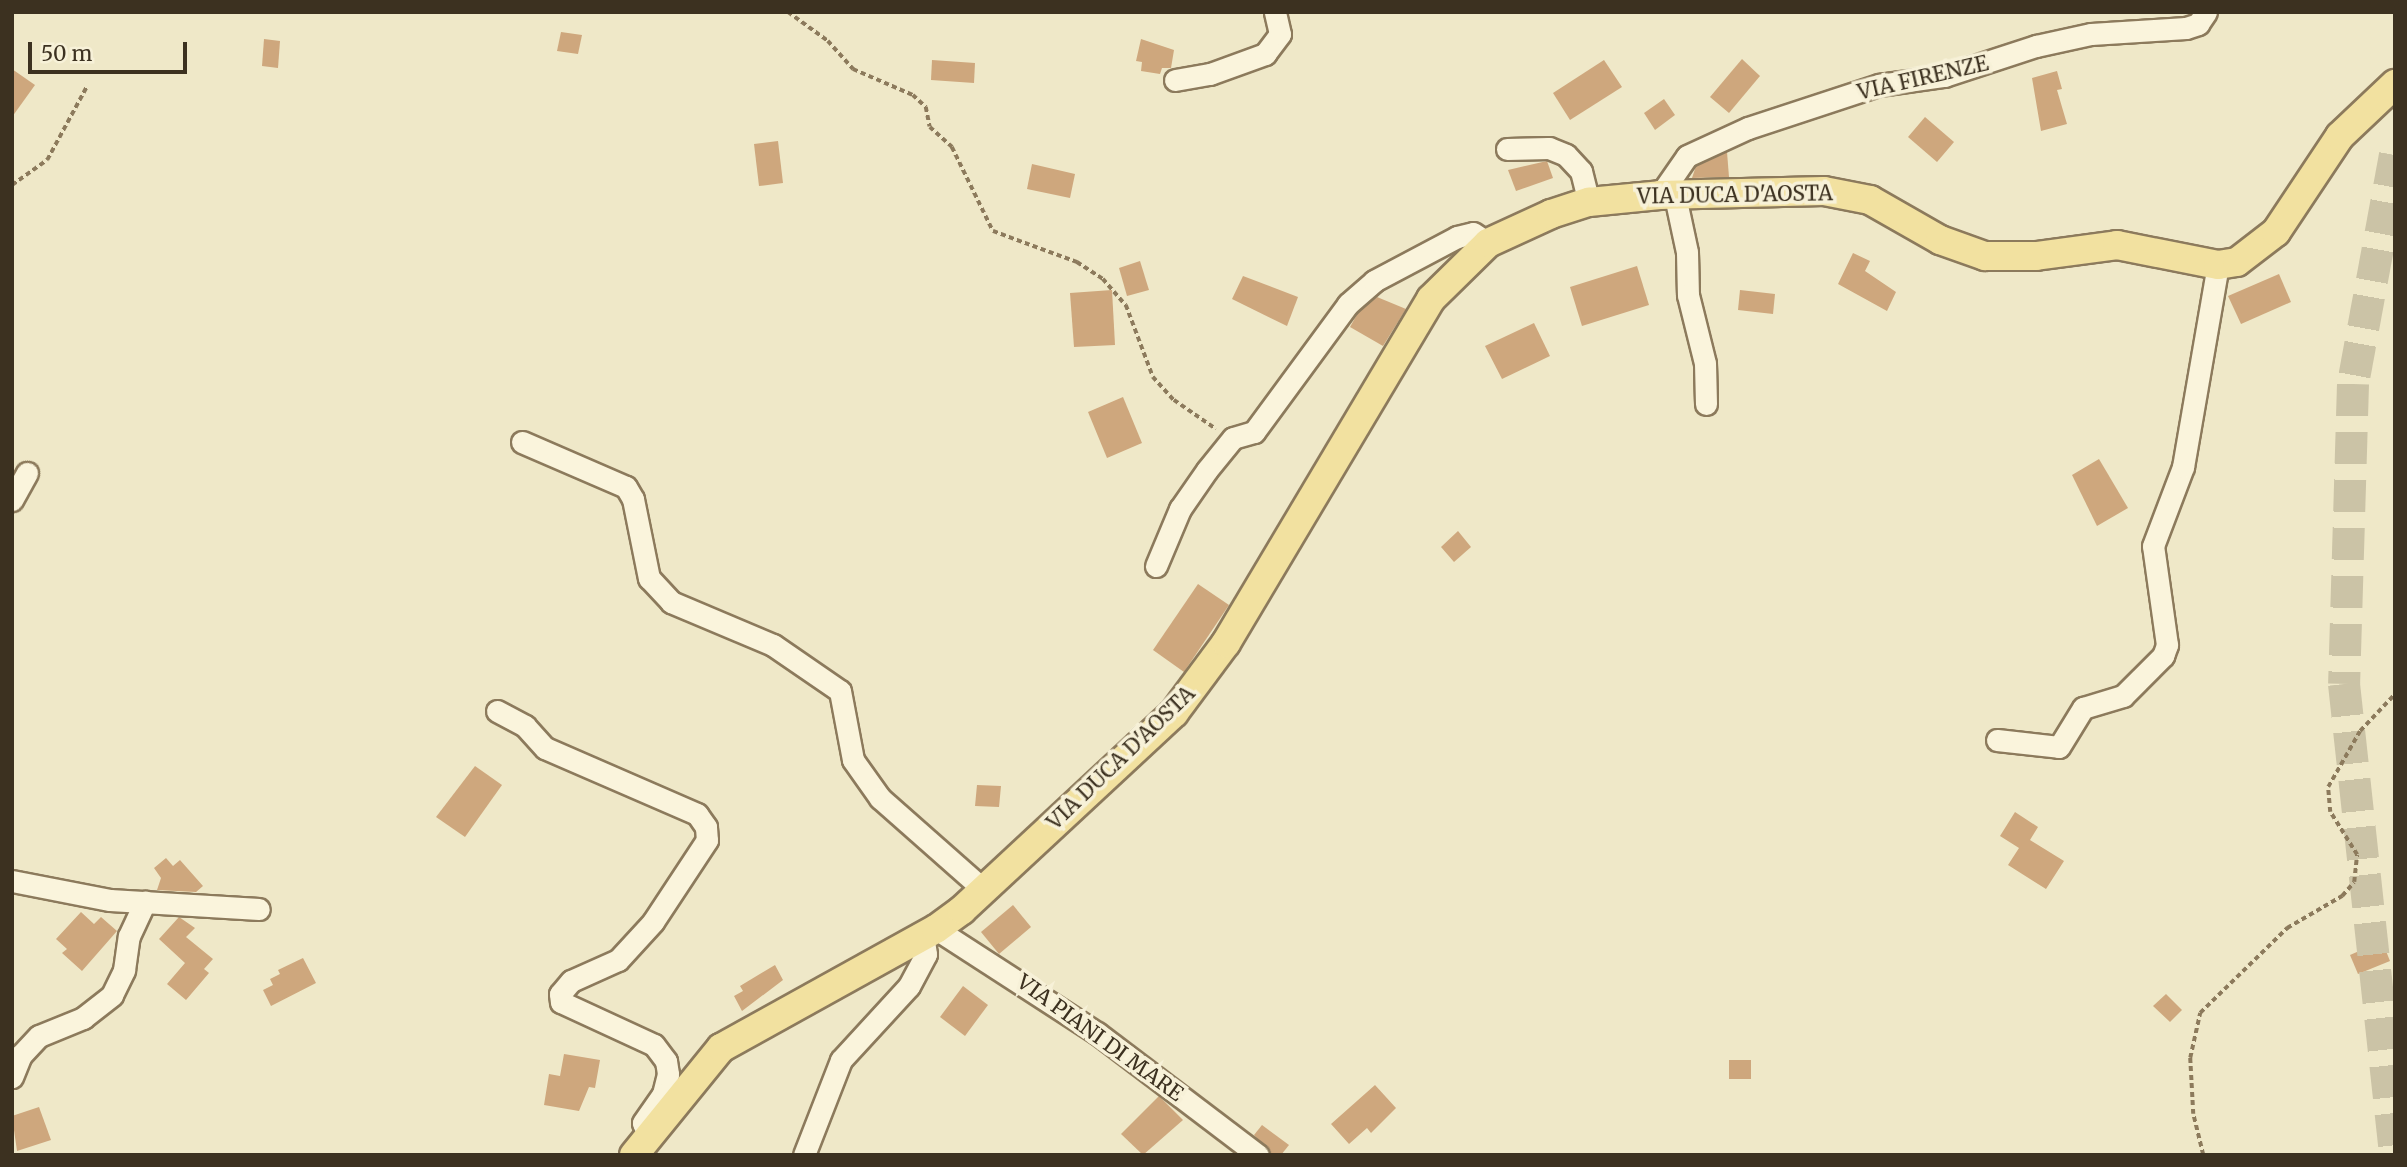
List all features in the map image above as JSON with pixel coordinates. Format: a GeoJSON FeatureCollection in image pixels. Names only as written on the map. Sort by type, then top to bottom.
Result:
{"type":"FeatureCollection","features":[{"type":"Feature","properties":{"kind":"main road"},"geometry":{"type":"LineString","coordinates":[[2218,265],[2247,256],[2276,232],[2340,136],[2395,84]]}},
{"type":"Feature","properties":{"kind":"main road","name":"VIA DUCA D'AOSTA"},"geometry":{"type":"LineString","coordinates":[[642,1147],[701,1068],[721,1048],[929,933],[985,891],[1174,713],[1201,679],[1431,299],[1488,243],[1551,214],[1589,202],[1668,195],[1848,193],[1893,211],[1940,240],[1985,256],[2036,256],[2117,245],[2218,265]]}},
{"type":"Feature","properties":{"kind":"street"},"geometry":{"type":"LineString","coordinates":[[1175,80],[1210,74],[1265,54],[1280,34],[1275,12]]}},
{"type":"Feature","properties":{"kind":"street","name":"VIA FIRENZE"},"geometry":{"type":"LineString","coordinates":[[1668,195],[1687,156],[1748,128],[1879,85],[1944,76],[2050,43],[2151,27],[2186,29],[2197,24],[2206,12]]}},
{"type":"Feature","properties":{"kind":"street"},"geometry":{"type":"LineString","coordinates":[[1507,149],[1549,148],[1566,155],[1581,171],[1589,202]]}},
{"type":"Feature","properties":{"kind":"street"},"geometry":{"type":"LineString","coordinates":[[1668,195],[1687,252],[1688,295],[1705,363],[1706,404]]}},
{"type":"Feature","properties":{"kind":"street"},"geometry":{"type":"LineString","coordinates":[[1156,566],[1180,509],[1233,438],[1254,432],[1324,332],[1374,281],[1457,237],[1473,233],[1488,243]]}},
{"type":"Feature","properties":{"kind":"street"},"geometry":{"type":"LineString","coordinates":[[1997,740],[2059,747],[2083,708],[2123,696],[2163,656],[2167,645],[2154,546],[2183,467],[2218,265]]}},
{"type":"Feature","properties":{"kind":"street"},"geometry":{"type":"LineString","coordinates":[[522,442],[626,487],[634,499],[649,578],[671,602],[773,645],[840,691],[853,760],[880,798],[985,891]]}},
{"type":"Feature","properties":{"kind":"street"},"geometry":{"type":"LineString","coordinates":[[12,500],[27,473]]}},
{"type":"Feature","properties":{"kind":"street"},"geometry":{"type":"LineString","coordinates":[[497,711],[525,726],[545,748],[698,814],[706,827],[707,840],[653,922],[618,960],[571,981],[560,995],[561,1002],[654,1045],[666,1061],[668,1074],[663,1094],[643,1123],[642,1147]]}},
{"type":"Feature","properties":{"kind":"street"},"geometry":{"type":"LineString","coordinates":[[12,881],[110,900],[259,909]]}},
{"type":"Feature","properties":{"kind":"street"},"geometry":{"type":"LineString","coordinates":[[12,1077],[21,1055],[39,1036],[83,1018],[112,995],[124,970],[129,936],[145,902]]}},
{"type":"Feature","properties":{"kind":"street"},"geometry":{"type":"LineString","coordinates":[[804,1155],[841,1060],[909,986],[926,954],[929,933]]}},
{"type":"Feature","properties":{"kind":"street","name":"VIA PIANI DI MARE"},"geometry":{"type":"LineString","coordinates":[[929,933],[1097,1033],[1258,1155]]}},
{"type":"Feature","properties":{"kind":"path"},"geometry":{"type":"LineString","coordinates":[[788,12],[828,41],[853,69],[913,94],[926,107],[930,127],[952,146],[985,222],[1004,237],[1077,261],[1103,279],[1126,305],[1153,377],[1206,425],[1233,438]]}},
{"type":"Feature","properties":{"kind":"path"},"geometry":{"type":"LineString","coordinates":[[12,185],[47,160],[87,86]]}},
{"type":"Feature","properties":{"kind":"path"},"geometry":{"type":"LineString","coordinates":[[2203,1155],[2193,1114],[2190,1058],[2200,1013],[2287,928],[2342,896],[2354,883],[2357,855],[2330,812],[2328,787],[2360,731],[2395,694]]}},
{"type":"Feature","properties":{"kind":"building"},"geometry":{"type":"Polygon","coordinates":[[[561,32],[582,35],[578,54],[557,51],[561,32]]]}},
{"type":"Feature","properties":{"kind":"building"},"geometry":{"type":"Polygon","coordinates":[[[264,39],[280,41],[278,68],[262,66],[264,39]]]}},
{"type":"Feature","properties":{"kind":"building"},"geometry":{"type":"Polygon","coordinates":[[[1141,39],[1174,50],[1171,68],[1162,68],[1160,74],[1141,71],[1142,62],[1136,61],[1141,39]]]}},
{"type":"Feature","properties":{"kind":"building"},"geometry":{"type":"Polygon","coordinates":[[[1742,59],[1760,76],[1729,113],[1710,97],[1742,59]]]}},
{"type":"Feature","properties":{"kind":"building"},"geometry":{"type":"Polygon","coordinates":[[[932,60],[975,63],[974,83],[931,80],[932,60]]]}},
{"type":"Feature","properties":{"kind":"building"},"geometry":{"type":"Polygon","coordinates":[[[1604,60],[1622,87],[1570,120],[1553,93],[1604,60]]]}},
{"type":"Feature","properties":{"kind":"building"},"geometry":{"type":"Polygon","coordinates":[[[12,69],[35,85],[12,117],[12,69]]]}},
{"type":"Feature","properties":{"kind":"building"},"geometry":{"type":"Polygon","coordinates":[[[2057,71],[2062,89],[2057,90],[2067,124],[2041,131],[2032,78],[2057,71]]]}},
{"type":"Feature","properties":{"kind":"building"},"geometry":{"type":"Polygon","coordinates":[[[1664,99],[1675,115],[1655,130],[1644,113],[1664,99]]]}},
{"type":"Feature","properties":{"kind":"building"},"geometry":{"type":"Polygon","coordinates":[[[1925,117],[1954,142],[1937,162],[1908,137],[1925,117]]]}},
{"type":"Feature","properties":{"kind":"building"},"geometry":{"type":"Polygon","coordinates":[[[778,141],[783,183],[759,186],[754,144],[778,141]]]}},
{"type":"Feature","properties":{"kind":"building"},"geometry":{"type":"Polygon","coordinates":[[[1727,152],[1729,177],[1692,178],[1696,166],[1727,152]]]}},
{"type":"Feature","properties":{"kind":"building"},"geometry":{"type":"Polygon","coordinates":[[[1547,161],[1553,178],[1516,191],[1508,170],[1547,161]]]}},
{"type":"Feature","properties":{"kind":"building"},"geometry":{"type":"Polygon","coordinates":[[[1032,164],[1075,174],[1070,198],[1027,189],[1032,164]]]}},
{"type":"Feature","properties":{"kind":"building"},"geometry":{"type":"Polygon","coordinates":[[[1853,253],[1870,261],[1865,271],[1896,292],[1887,311],[1838,284],[1853,253]]]}},
{"type":"Feature","properties":{"kind":"building"},"geometry":{"type":"Polygon","coordinates":[[[1140,261],[1149,290],[1127,296],[1119,268],[1140,261]]]}},
{"type":"Feature","properties":{"kind":"building"},"geometry":{"type":"Polygon","coordinates":[[[1637,266],[1649,305],[1582,326],[1570,287],[1637,266]]]}},
{"type":"Feature","properties":{"kind":"building"},"geometry":{"type":"Polygon","coordinates":[[[2279,274],[2291,302],[2241,324],[2228,296],[2279,274]]]}},
{"type":"Feature","properties":{"kind":"building"},"geometry":{"type":"Polygon","coordinates":[[[1243,276],[1298,297],[1287,326],[1232,299],[1243,276]]]}},
{"type":"Feature","properties":{"kind":"building"},"geometry":{"type":"Polygon","coordinates":[[[1112,290],[1115,345],[1074,347],[1070,293],[1112,290]]]}},
{"type":"Feature","properties":{"kind":"building"},"geometry":{"type":"Polygon","coordinates":[[[1740,290],[1775,294],[1773,314],[1738,310],[1740,290]]]}},
{"type":"Feature","properties":{"kind":"building"},"geometry":{"type":"Polygon","coordinates":[[[1377,297],[1406,309],[1383,346],[1350,327],[1359,311],[1377,297]]]}},
{"type":"Feature","properties":{"kind":"building"},"geometry":{"type":"Polygon","coordinates":[[[1534,323],[1550,356],[1502,379],[1485,346],[1534,323]]]}},
{"type":"Feature","properties":{"kind":"building"},"geometry":{"type":"Polygon","coordinates":[[[1123,397],[1142,443],[1107,458],[1088,412],[1123,397]]]}},
{"type":"Feature","properties":{"kind":"building"},"geometry":{"type":"Polygon","coordinates":[[[2099,459],[2128,508],[2097,526],[2072,475],[2099,459]]]}},
{"type":"Feature","properties":{"kind":"building"},"geometry":{"type":"Polygon","coordinates":[[[1458,531],[1471,547],[1454,562],[1441,547],[1458,531]]]}},
{"type":"Feature","properties":{"kind":"building"},"geometry":{"type":"Polygon","coordinates":[[[1198,584],[1229,605],[1184,672],[1153,650],[1198,584]]]}},
{"type":"Feature","properties":{"kind":"building"},"geometry":{"type":"Polygon","coordinates":[[[475,766],[502,785],[465,837],[436,817],[475,766]]]}},
{"type":"Feature","properties":{"kind":"building"},"geometry":{"type":"Polygon","coordinates":[[[977,785],[1001,786],[999,807],[975,806],[977,785]]]}},
{"type":"Feature","properties":{"kind":"building"},"geometry":{"type":"Polygon","coordinates":[[[2015,812],[2038,827],[2030,840],[2064,861],[2046,889],[2008,865],[2019,848],[2000,836],[2015,812]]]}},
{"type":"Feature","properties":{"kind":"building"},"geometry":{"type":"Polygon","coordinates":[[[166,858],[173,866],[180,860],[203,886],[196,892],[157,890],[161,878],[154,868],[166,858]]]}},
{"type":"Feature","properties":{"kind":"building"},"geometry":{"type":"Polygon","coordinates":[[[1013,905],[1031,927],[999,954],[981,932],[1013,905]]]}},
{"type":"Feature","properties":{"kind":"building"},"geometry":{"type":"Polygon","coordinates":[[[81,912],[94,924],[101,917],[117,931],[82,971],[62,953],[67,949],[56,939],[81,912]]]}},
{"type":"Feature","properties":{"kind":"building"},"geometry":{"type":"Polygon","coordinates":[[[179,917],[195,928],[186,937],[213,959],[204,969],[209,973],[186,1000],[167,984],[185,963],[159,939],[179,917]]]}},
{"type":"Feature","properties":{"kind":"building"},"geometry":{"type":"Polygon","coordinates":[[[2382,941],[2390,961],[2358,974],[2350,955],[2382,941]]]}},
{"type":"Feature","properties":{"kind":"building"},"geometry":{"type":"Polygon","coordinates":[[[303,958],[316,983],[271,1006],[263,990],[273,985],[270,979],[280,974],[278,970],[303,958]]]}},
{"type":"Feature","properties":{"kind":"building"},"geometry":{"type":"Polygon","coordinates":[[[775,965],[783,980],[742,1011],[734,996],[743,991],[740,986],[775,965]]]}},
{"type":"Feature","properties":{"kind":"building"},"geometry":{"type":"Polygon","coordinates":[[[963,986],[988,1005],[965,1036],[940,1017],[963,986]]]}},
{"type":"Feature","properties":{"kind":"building"},"geometry":{"type":"Polygon","coordinates":[[[2166,994],[2182,1010],[2170,1022],[2153,1006],[2166,994]]]}},
{"type":"Feature","properties":{"kind":"building"},"geometry":{"type":"Polygon","coordinates":[[[564,1054],[600,1060],[595,1088],[589,1087],[579,1111],[544,1105],[549,1074],[560,1076],[564,1054]]]}},
{"type":"Feature","properties":{"kind":"building"},"geometry":{"type":"Polygon","coordinates":[[[1729,1060],[1751,1060],[1751,1079],[1729,1079],[1729,1060]]]}},
{"type":"Feature","properties":{"kind":"building"},"geometry":{"type":"Polygon","coordinates":[[[1375,1085],[1396,1108],[1371,1133],[1367,1128],[1349,1144],[1331,1124],[1375,1085]]]}},
{"type":"Feature","properties":{"kind":"building"},"geometry":{"type":"Polygon","coordinates":[[[1159,1096],[1183,1120],[1143,1155],[1121,1134],[1159,1096]]]}},
{"type":"Feature","properties":{"kind":"building"},"geometry":{"type":"Polygon","coordinates":[[[39,1107],[51,1140],[17,1151],[12,1116],[39,1107]]]}},
{"type":"Feature","properties":{"kind":"building"},"geometry":{"type":"Polygon","coordinates":[[[1262,1125],[1289,1145],[1281,1155],[1271,1155],[1254,1135],[1262,1125]]]}},
{"type":"Feature","properties":{"kind":"tunnel"},"geometry":{"type":"LineString","coordinates":[[2395,155],[2353,384],[2344,684],[2395,1154]]}}]}
